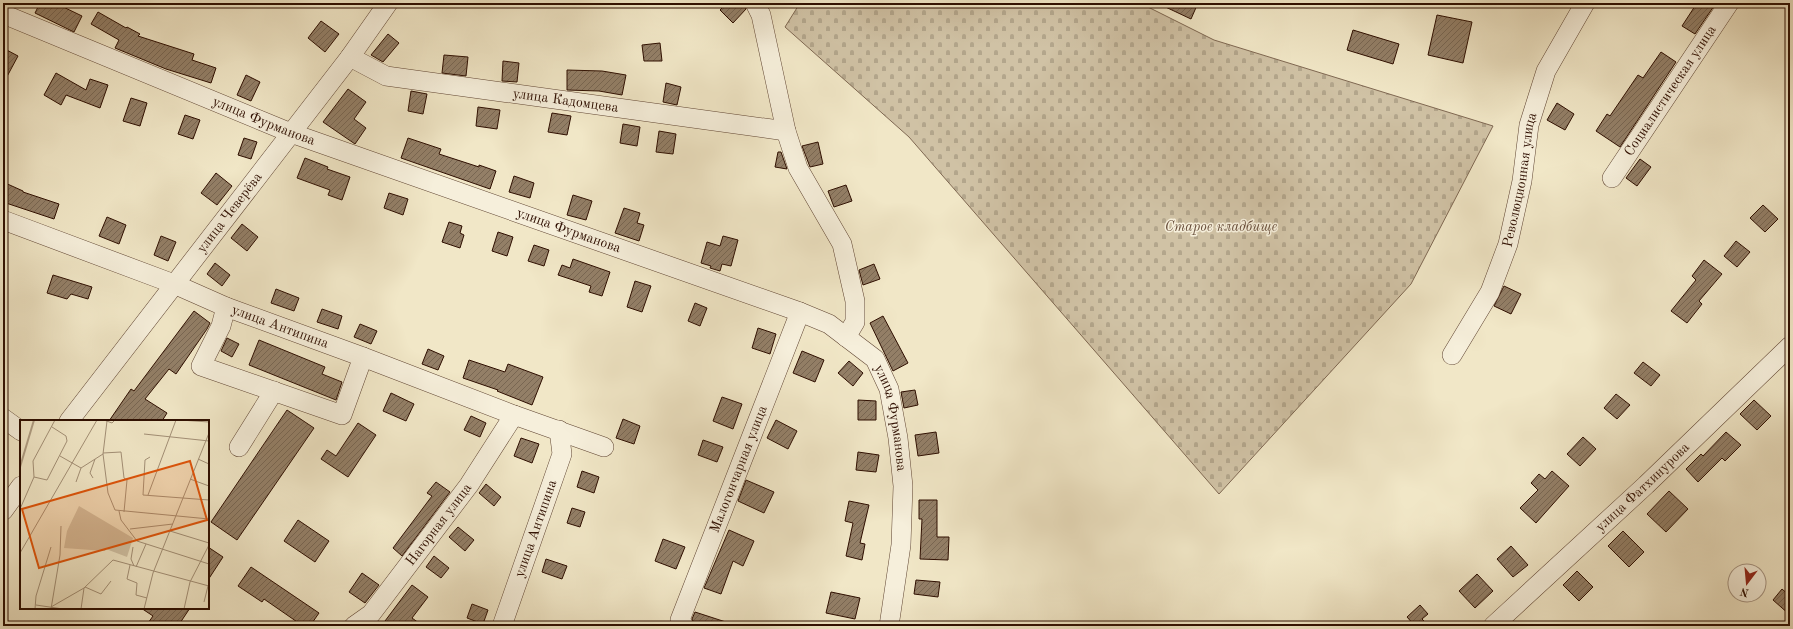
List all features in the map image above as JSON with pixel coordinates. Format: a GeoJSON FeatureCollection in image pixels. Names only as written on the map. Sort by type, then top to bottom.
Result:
{"type":"FeatureCollection","features":[{"type":"Feature","properties":{"kind":"street","name":"улица Чеверёва"},"geometry":{"type":"LineString","coordinates":[[71,420],[350,56],[388,3]]}},
{"type":"Feature","properties":{"kind":"street"},"geometry":{"type":"LineString","coordinates":[[755,3],[761,15],[786,131],[798,168],[842,244],[855,301],[855,322],[846,337]]}},
{"type":"Feature","properties":{"kind":"street","name":"Революционная улица"},"geometry":{"type":"LineString","coordinates":[[1452,355],[1493,285],[1508,244],[1522,181],[1529,126],[1546,72],[1585,3]]}},
{"type":"Feature","properties":{"kind":"street","name":"Социалистическая улица"},"geometry":{"type":"LineString","coordinates":[[1612,178],[1729,3]]}},
{"type":"Feature","properties":{"kind":"street","name":"улица Фурманова"},"geometry":{"type":"LineString","coordinates":[[3,14],[291,133],[800,312],[829,324],[875,359],[889,389],[898,438],[903,486],[901,545],[889,626]]}},
{"type":"Feature","properties":{"kind":"street","name":"улица Кадомцева"},"geometry":{"type":"LineString","coordinates":[[350,56],[386,76],[786,131]]}},
{"type":"Feature","properties":{"kind":"street","name":"улица Антипина"},"geometry":{"type":"LineString","coordinates":[[3,220],[174,284],[226,307],[363,357],[514,415],[604,447]]}},
{"type":"Feature","properties":{"kind":"street"},"geometry":{"type":"LineString","coordinates":[[226,307],[221,326],[201,366],[342,415],[363,357]]}},
{"type":"Feature","properties":{"kind":"street","name":"Малогончарная улица"},"geometry":{"type":"LineString","coordinates":[[684,626],[680,620],[800,312]]}},
{"type":"Feature","properties":{"kind":"street","name":"улица Фатхинурова"},"geometry":{"type":"LineString","coordinates":[[1493,626],[1646,485],[1790,346]]}},
{"type":"Feature","properties":{"kind":"street"},"geometry":{"type":"LineString","coordinates":[[239,447],[274,391]]}},
{"type":"Feature","properties":{"kind":"street","name":"Нагорная улица"},"geometry":{"type":"LineString","coordinates":[[354,626],[371,614],[465,492],[514,415]]}},
{"type":"Feature","properties":{"kind":"street"},"geometry":{"type":"LineString","coordinates":[[3,418],[20,430]]}},
{"type":"Feature","properties":{"kind":"street","name":"улица Антипина"},"geometry":{"type":"LineString","coordinates":[[502,626],[562,454],[559,430]]}},
{"type":"Feature","properties":{"kind":"street"},"geometry":{"type":"LineString","coordinates":[[3,510],[20,487]]}},
{"type":"Feature","properties":{"kind":"green space","name":"Старое кладбище"},"geometry":{"type":"Polygon","coordinates":[[[800,3],[1140,3],[1214,40],[1493,126],[1411,284],[1219,494],[909,137],[785,27],[800,3]]]}},
{"type":"Feature","properties":{"kind":"building"},"geometry":{"type":"Polygon","coordinates":[[[40,3],[55,3],[82,16],[74,32],[35,13],[40,3]]]}},
{"type":"Feature","properties":{"kind":"building"},"geometry":{"type":"Polygon","coordinates":[[[727,3],[744,3],[746,9],[733,23],[720,10],[727,3]]]}},
{"type":"Feature","properties":{"kind":"building"},"geometry":{"type":"Polygon","coordinates":[[[1157,3],[1198,3],[1191,19],[1157,3]]]}},
{"type":"Feature","properties":{"kind":"building"},"geometry":{"type":"Polygon","coordinates":[[[1697,3],[1716,3],[1695,34],[1682,26],[1697,3]]]}},
{"type":"Feature","properties":{"kind":"building"},"geometry":{"type":"Polygon","coordinates":[[[98,12],[140,34],[138,36],[194,54],[192,60],[216,68],[211,83],[166,69],[115,48],[119,40],[91,24],[98,12]]]}},
{"type":"Feature","properties":{"kind":"building"},"geometry":{"type":"Polygon","coordinates":[[[1437,15],[1472,22],[1463,63],[1428,55],[1437,15]]]}},
{"type":"Feature","properties":{"kind":"building"},"geometry":{"type":"Polygon","coordinates":[[[321,21],[339,34],[325,52],[308,38],[321,21]]]}},
{"type":"Feature","properties":{"kind":"building"},"geometry":{"type":"Polygon","coordinates":[[[1353,30],[1399,44],[1393,64],[1347,50],[1353,30]]]}},
{"type":"Feature","properties":{"kind":"building"},"geometry":{"type":"Polygon","coordinates":[[[388,34],[399,43],[383,62],[371,55],[388,34]]]}},
{"type":"Feature","properties":{"kind":"building"},"geometry":{"type":"Polygon","coordinates":[[[660,43],[662,61],[644,61],[642,45],[660,43]]]}},
{"type":"Feature","properties":{"kind":"building"},"geometry":{"type":"Polygon","coordinates":[[[3,48],[18,56],[3,84],[3,48]]]}},
{"type":"Feature","properties":{"kind":"building"},"geometry":{"type":"Polygon","coordinates":[[[1661,52],[1676,62],[1620,147],[1596,131],[1607,114],[1610,116],[1638,75],[1643,78],[1661,52]]]}},
{"type":"Feature","properties":{"kind":"building"},"geometry":{"type":"Polygon","coordinates":[[[444,55],[468,57],[466,76],[442,73],[444,55]]]}},
{"type":"Feature","properties":{"kind":"building"},"geometry":{"type":"Polygon","coordinates":[[[503,61],[519,63],[517,82],[502,81],[503,61]]]}},
{"type":"Feature","properties":{"kind":"building"},"geometry":{"type":"Polygon","coordinates":[[[567,70],[602,71],[626,75],[622,95],[599,91],[567,90],[567,70]]]}},
{"type":"Feature","properties":{"kind":"building"},"geometry":{"type":"Polygon","coordinates":[[[56,73],[86,90],[90,79],[108,85],[100,108],[66,95],[61,105],[44,95],[56,73]]]}},
{"type":"Feature","properties":{"kind":"building"},"geometry":{"type":"Polygon","coordinates":[[[246,75],[260,82],[251,101],[237,95],[246,75]]]}},
{"type":"Feature","properties":{"kind":"building"},"geometry":{"type":"Polygon","coordinates":[[[666,83],[681,87],[677,105],[663,102],[666,83]]]}},
{"type":"Feature","properties":{"kind":"building"},"geometry":{"type":"Polygon","coordinates":[[[348,89],[366,102],[354,119],[366,128],[355,144],[323,122],[348,89]]]}},
{"type":"Feature","properties":{"kind":"building"},"geometry":{"type":"Polygon","coordinates":[[[411,91],[427,94],[423,114],[408,111],[411,91]]]}},
{"type":"Feature","properties":{"kind":"building"},"geometry":{"type":"Polygon","coordinates":[[[131,98],[147,103],[140,126],[123,121],[131,98]]]}},
{"type":"Feature","properties":{"kind":"building"},"geometry":{"type":"Polygon","coordinates":[[[1557,103],[1574,114],[1565,130],[1547,120],[1557,103]]]}},
{"type":"Feature","properties":{"kind":"building"},"geometry":{"type":"Polygon","coordinates":[[[478,107],[500,110],[497,129],[476,126],[478,107]]]}},
{"type":"Feature","properties":{"kind":"building"},"geometry":{"type":"Polygon","coordinates":[[[552,113],[571,116],[567,135],[548,132],[552,113]]]}},
{"type":"Feature","properties":{"kind":"building"},"geometry":{"type":"Polygon","coordinates":[[[185,115],[200,120],[193,139],[178,134],[185,115]]]}},
{"type":"Feature","properties":{"kind":"building"},"geometry":{"type":"Polygon","coordinates":[[[623,124],[640,127],[637,146],[620,143],[623,124]]]}},
{"type":"Feature","properties":{"kind":"building"},"geometry":{"type":"Polygon","coordinates":[[[659,131],[676,134],[673,154],[656,152],[659,131]]]}},
{"type":"Feature","properties":{"kind":"building"},"geometry":{"type":"Polygon","coordinates":[[[244,138],[257,142],[251,159],[238,155],[244,138]]]}},
{"type":"Feature","properties":{"kind":"building"},"geometry":{"type":"Polygon","coordinates":[[[408,138],[441,149],[439,154],[496,171],[490,189],[401,158],[408,138]]]}},
{"type":"Feature","properties":{"kind":"building"},"geometry":{"type":"Polygon","coordinates":[[[818,142],[823,164],[810,167],[802,146],[818,142]]]}},
{"type":"Feature","properties":{"kind":"building"},"geometry":{"type":"Polygon","coordinates":[[[778,152],[781,152],[787,169],[775,167],[778,152]]]}},
{"type":"Feature","properties":{"kind":"building"},"geometry":{"type":"Polygon","coordinates":[[[305,158],[328,167],[327,169],[350,177],[342,200],[328,195],[330,190],[297,178],[305,158]]]}},
{"type":"Feature","properties":{"kind":"building"},"geometry":{"type":"Polygon","coordinates":[[[1640,159],[1651,167],[1637,186],[1626,178],[1640,159]]]}},
{"type":"Feature","properties":{"kind":"building"},"geometry":{"type":"Polygon","coordinates":[[[216,173],[232,186],[217,205],[201,193],[216,173]]]}},
{"type":"Feature","properties":{"kind":"building"},"geometry":{"type":"Polygon","coordinates":[[[514,176],[534,183],[530,198],[509,192],[514,176]]]}},
{"type":"Feature","properties":{"kind":"building"},"geometry":{"type":"Polygon","coordinates":[[[3,182],[23,192],[59,204],[54,219],[3,202],[3,182]]]}},
{"type":"Feature","properties":{"kind":"building"},"geometry":{"type":"Polygon","coordinates":[[[846,185],[852,201],[834,207],[828,191],[846,185]]]}},
{"type":"Feature","properties":{"kind":"building"},"geometry":{"type":"Polygon","coordinates":[[[389,193],[408,199],[403,215],[384,208],[389,193]]]}},
{"type":"Feature","properties":{"kind":"building"},"geometry":{"type":"Polygon","coordinates":[[[573,195],[592,201],[586,220],[567,215],[573,195]]]}},
{"type":"Feature","properties":{"kind":"building"},"geometry":{"type":"Polygon","coordinates":[[[1763,205],[1778,219],[1765,232],[1750,218],[1763,205]]]}},
{"type":"Feature","properties":{"kind":"building"},"geometry":{"type":"Polygon","coordinates":[[[624,208],[640,213],[637,223],[644,225],[639,241],[615,233],[624,208]]]}},
{"type":"Feature","properties":{"kind":"building"},"geometry":{"type":"Polygon","coordinates":[[[107,217],[126,225],[119,244],[99,236],[107,217]]]}},
{"type":"Feature","properties":{"kind":"building"},"geometry":{"type":"Polygon","coordinates":[[[449,222],[462,226],[460,233],[464,235],[460,248],[442,242],[449,222]]]}},
{"type":"Feature","properties":{"kind":"building"},"geometry":{"type":"Polygon","coordinates":[[[242,224],[258,237],[247,251],[231,238],[242,224]]]}},
{"type":"Feature","properties":{"kind":"building"},"geometry":{"type":"Polygon","coordinates":[[[498,232],[513,237],[507,256],[492,251],[498,232]]]}},
{"type":"Feature","properties":{"kind":"building"},"geometry":{"type":"Polygon","coordinates":[[[161,236],[176,242],[168,261],[154,255],[161,236]]]}},
{"type":"Feature","properties":{"kind":"building"},"geometry":{"type":"Polygon","coordinates":[[[723,236],[738,240],[731,266],[722,264],[720,271],[701,263],[707,242],[720,246],[723,236]]]}},
{"type":"Feature","properties":{"kind":"building"},"geometry":{"type":"Polygon","coordinates":[[[1736,241],[1750,252],[1737,267],[1724,256],[1736,241]]]}},
{"type":"Feature","properties":{"kind":"building"},"geometry":{"type":"Polygon","coordinates":[[[534,245],[549,250],[544,266],[528,261],[534,245]]]}},
{"type":"Feature","properties":{"kind":"building"},"geometry":{"type":"Polygon","coordinates":[[[573,259],[610,272],[602,296],[589,292],[591,286],[558,275],[562,265],[570,268],[573,259]]]}},
{"type":"Feature","properties":{"kind":"building"},"geometry":{"type":"Polygon","coordinates":[[[1704,260],[1722,274],[1699,301],[1702,304],[1687,323],[1671,311],[1696,280],[1692,276],[1704,260]]]}},
{"type":"Feature","properties":{"kind":"building"},"geometry":{"type":"Polygon","coordinates":[[[215,263],[230,275],[222,286],[207,274],[215,263]]]}},
{"type":"Feature","properties":{"kind":"building"},"geometry":{"type":"Polygon","coordinates":[[[874,264],[880,279],[863,285],[859,270],[874,264]]]}},
{"type":"Feature","properties":{"kind":"building"},"geometry":{"type":"Polygon","coordinates":[[[53,275],[92,287],[88,299],[71,294],[67,299],[47,293],[53,275]]]}},
{"type":"Feature","properties":{"kind":"building"},"geometry":{"type":"Polygon","coordinates":[[[635,281],[651,286],[642,312],[627,307],[635,281]]]}},
{"type":"Feature","properties":{"kind":"building"},"geometry":{"type":"Polygon","coordinates":[[[1504,286],[1521,294],[1511,314],[1494,306],[1504,286]]]}},
{"type":"Feature","properties":{"kind":"building"},"geometry":{"type":"Polygon","coordinates":[[[276,289],[299,298],[294,311],[271,303],[276,289]]]}},
{"type":"Feature","properties":{"kind":"building"},"geometry":{"type":"Polygon","coordinates":[[[695,303],[707,308],[700,326],[688,321],[695,303]]]}},
{"type":"Feature","properties":{"kind":"building"},"geometry":{"type":"Polygon","coordinates":[[[322,309],[342,316],[338,329],[317,322],[322,309]]]}},
{"type":"Feature","properties":{"kind":"building"},"geometry":{"type":"Polygon","coordinates":[[[194,311],[210,323],[176,374],[169,369],[145,399],[167,413],[163,420],[110,420],[131,389],[134,391],[194,311]]]}},
{"type":"Feature","properties":{"kind":"building"},"geometry":{"type":"Polygon","coordinates":[[[883,316],[908,363],[893,371],[870,323],[883,316]]]}},
{"type":"Feature","properties":{"kind":"building"},"geometry":{"type":"Polygon","coordinates":[[[360,324],[377,331],[371,344],[354,337],[360,324]]]}},
{"type":"Feature","properties":{"kind":"building"},"geometry":{"type":"Polygon","coordinates":[[[758,328],[776,334],[770,354],[752,348],[758,328]]]}},
{"type":"Feature","properties":{"kind":"building"},"geometry":{"type":"Polygon","coordinates":[[[227,338],[239,344],[232,357],[221,351],[227,338]]]}},
{"type":"Feature","properties":{"kind":"building"},"geometry":{"type":"Polygon","coordinates":[[[259,340],[325,367],[322,374],[342,382],[336,400],[249,365],[259,340]]]}},
{"type":"Feature","properties":{"kind":"building"},"geometry":{"type":"Polygon","coordinates":[[[428,349],[444,356],[438,370],[422,364],[428,349]]]}},
{"type":"Feature","properties":{"kind":"building"},"geometry":{"type":"Polygon","coordinates":[[[802,351],[824,360],[815,382],[793,373],[802,351]]]}},
{"type":"Feature","properties":{"kind":"building"},"geometry":{"type":"Polygon","coordinates":[[[469,360],[505,372],[508,364],[543,377],[532,405],[497,391],[498,390],[463,378],[469,360]]]}},
{"type":"Feature","properties":{"kind":"building"},"geometry":{"type":"Polygon","coordinates":[[[849,361],[863,373],[853,386],[838,373],[849,361]]]}},
{"type":"Feature","properties":{"kind":"building"},"geometry":{"type":"Polygon","coordinates":[[[1643,362],[1660,375],[1651,386],[1634,373],[1643,362]]]}},
{"type":"Feature","properties":{"kind":"building"},"geometry":{"type":"Polygon","coordinates":[[[915,390],[918,405],[904,408],[901,392],[915,390]]]}},
{"type":"Feature","properties":{"kind":"building"},"geometry":{"type":"Polygon","coordinates":[[[391,393],[414,404],[406,421],[383,411],[391,393]]]}},
{"type":"Feature","properties":{"kind":"building"},"geometry":{"type":"Polygon","coordinates":[[[1616,394],[1630,405],[1617,419],[1604,408],[1616,394]]]}},
{"type":"Feature","properties":{"kind":"building"},"geometry":{"type":"Polygon","coordinates":[[[722,397],[742,404],[733,429],[713,421],[722,397]]]}},
{"type":"Feature","properties":{"kind":"building"},"geometry":{"type":"Polygon","coordinates":[[[858,400],[876,401],[876,420],[858,420],[858,400]]]}},
{"type":"Feature","properties":{"kind":"building"},"geometry":{"type":"Polygon","coordinates":[[[1754,400],[1771,416],[1757,430],[1740,414],[1754,400]]]}},
{"type":"Feature","properties":{"kind":"building"},"geometry":{"type":"Polygon","coordinates":[[[287,410],[314,428],[237,540],[211,522],[287,410]]]}},
{"type":"Feature","properties":{"kind":"building"},"geometry":{"type":"Polygon","coordinates":[[[471,416],[486,423],[480,437],[464,430],[471,416]]]}},
{"type":"Feature","properties":{"kind":"building"},"geometry":{"type":"Polygon","coordinates":[[[623,419],[640,426],[634,444],[616,438],[623,419]]]}},
{"type":"Feature","properties":{"kind":"building"},"geometry":{"type":"Polygon","coordinates":[[[776,420],[797,431],[788,449],[767,438],[776,420]]]}},
{"type":"Feature","properties":{"kind":"building"},"geometry":{"type":"Polygon","coordinates":[[[358,423],[376,435],[348,477],[321,459],[327,450],[336,456],[358,423]]]}},
{"type":"Feature","properties":{"kind":"building"},"geometry":{"type":"Polygon","coordinates":[[[936,432],[939,453],[918,456],[915,435],[936,432]]]}},
{"type":"Feature","properties":{"kind":"building"},"geometry":{"type":"Polygon","coordinates":[[[1726,432],[1741,445],[1725,461],[1722,458],[1698,482],[1686,469],[1701,454],[1703,456],[1726,432]]]}},
{"type":"Feature","properties":{"kind":"building"},"geometry":{"type":"Polygon","coordinates":[[[1583,437],[1596,449],[1580,466],[1567,454],[1583,437]]]}},
{"type":"Feature","properties":{"kind":"building"},"geometry":{"type":"Polygon","coordinates":[[[521,438],[539,444],[532,463],[514,456],[521,438]]]}},
{"type":"Feature","properties":{"kind":"building"},"geometry":{"type":"Polygon","coordinates":[[[703,440],[723,447],[717,462],[698,455],[703,440]]]}},
{"type":"Feature","properties":{"kind":"building"},"geometry":{"type":"Polygon","coordinates":[[[858,452],[879,455],[876,472],[856,470],[858,452]]]}},
{"type":"Feature","properties":{"kind":"building"},"geometry":{"type":"Polygon","coordinates":[[[582,471],[599,477],[594,493],[577,487],[582,471]]]}},
{"type":"Feature","properties":{"kind":"building"},"geometry":{"type":"Polygon","coordinates":[[[1552,471],[1569,486],[1536,523],[1520,508],[1538,490],[1531,483],[1539,474],[1545,479],[1552,471]]]}},
{"type":"Feature","properties":{"kind":"building"},"geometry":{"type":"Polygon","coordinates":[[[746,480],[774,492],[764,513],[738,501],[746,480]]]}},
{"type":"Feature","properties":{"kind":"building"},"geometry":{"type":"Polygon","coordinates":[[[436,482],[450,492],[402,556],[393,548],[432,496],[427,493],[436,482]]]}},
{"type":"Feature","properties":{"kind":"building"},"geometry":{"type":"Polygon","coordinates":[[[486,484],[501,497],[494,506],[479,493],[486,484]]]}},
{"type":"Feature","properties":{"kind":"building"},"geometry":{"type":"Polygon","coordinates":[[[1669,491],[1688,509],[1666,532],[1647,514],[1669,491]]]}},
{"type":"Feature","properties":{"kind":"building"},"geometry":{"type":"Polygon","coordinates":[[[919,500],[937,500],[937,537],[949,537],[948,560],[920,559],[922,519],[919,519],[919,500]]]}},
{"type":"Feature","properties":{"kind":"building"},"geometry":{"type":"Polygon","coordinates":[[[849,501],[869,505],[860,543],[865,544],[862,560],[846,556],[853,523],[845,521],[849,501]]]}},
{"type":"Feature","properties":{"kind":"building"},"geometry":{"type":"Polygon","coordinates":[[[572,508],[585,512],[580,527],[567,523],[572,508]]]}},
{"type":"Feature","properties":{"kind":"building"},"geometry":{"type":"Polygon","coordinates":[[[298,520],[329,541],[315,562],[284,541],[298,520]]]}},
{"type":"Feature","properties":{"kind":"building"},"geometry":{"type":"Polygon","coordinates":[[[458,527],[474,540],[465,551],[449,537],[458,527]]]}},
{"type":"Feature","properties":{"kind":"building"},"geometry":{"type":"Polygon","coordinates":[[[729,530],[754,541],[743,566],[733,561],[721,594],[704,588],[729,530]]]}},
{"type":"Feature","properties":{"kind":"building"},"geometry":{"type":"Polygon","coordinates":[[[1623,531],[1644,552],[1629,567],[1608,546],[1623,531]]]}},
{"type":"Feature","properties":{"kind":"building"},"geometry":{"type":"Polygon","coordinates":[[[663,539],[685,547],[676,569],[655,561],[663,539]]]}},
{"type":"Feature","properties":{"kind":"building"},"geometry":{"type":"Polygon","coordinates":[[[1511,546],[1528,565],[1513,577],[1497,559],[1511,546]]]}},
{"type":"Feature","properties":{"kind":"building"},"geometry":{"type":"Polygon","coordinates":[[[209,548],[223,557],[209,578],[209,548]]]}},
{"type":"Feature","properties":{"kind":"building"},"geometry":{"type":"Polygon","coordinates":[[[434,556],[449,568],[441,578],[426,567],[434,556]]]}},
{"type":"Feature","properties":{"kind":"building"},"geometry":{"type":"Polygon","coordinates":[[[546,559],[567,566],[562,579],[542,572],[546,559]]]}},
{"type":"Feature","properties":{"kind":"building"},"geometry":{"type":"Polygon","coordinates":[[[251,567],[319,613],[310,626],[303,626],[264,599],[262,602],[238,586],[251,567]]]}},
{"type":"Feature","properties":{"kind":"building"},"geometry":{"type":"Polygon","coordinates":[[[1577,571],[1593,587],[1579,601],[1563,585],[1577,571]]]}},
{"type":"Feature","properties":{"kind":"building"},"geometry":{"type":"Polygon","coordinates":[[[362,573],[379,585],[365,603],[349,592],[362,573]]]}},
{"type":"Feature","properties":{"kind":"building"},"geometry":{"type":"Polygon","coordinates":[[[1477,574],[1493,591],[1475,608],[1459,591],[1477,574]]]}},
{"type":"Feature","properties":{"kind":"building"},"geometry":{"type":"Polygon","coordinates":[[[916,580],[940,582],[938,597],[914,594],[916,580]]]}},
{"type":"Feature","properties":{"kind":"building"},"geometry":{"type":"Polygon","coordinates":[[[412,585],[428,597],[412,618],[423,626],[392,626],[385,621],[412,585]]]}},
{"type":"Feature","properties":{"kind":"building"},"geometry":{"type":"Polygon","coordinates":[[[1782,589],[1790,596],[1790,615],[1773,600],[1782,589]]]}},
{"type":"Feature","properties":{"kind":"building"},"geometry":{"type":"Polygon","coordinates":[[[831,592],[860,598],[855,619],[826,613],[831,592]]]}},
{"type":"Feature","properties":{"kind":"building"},"geometry":{"type":"Polygon","coordinates":[[[472,604],[488,610],[483,624],[467,618],[472,604]]]}},
{"type":"Feature","properties":{"kind":"building"},"geometry":{"type":"Polygon","coordinates":[[[1420,605],[1428,614],[1422,619],[1429,626],[1415,626],[1407,617],[1420,605]]]}},
{"type":"Feature","properties":{"kind":"building"},"geometry":{"type":"Polygon","coordinates":[[[142,609],[189,609],[178,626],[146,626],[153,616],[142,609]]]}},
{"type":"Feature","properties":{"kind":"building"},"geometry":{"type":"Polygon","coordinates":[[[695,612],[732,624],[732,626],[695,626],[692,619],[695,612]]]}}]}
